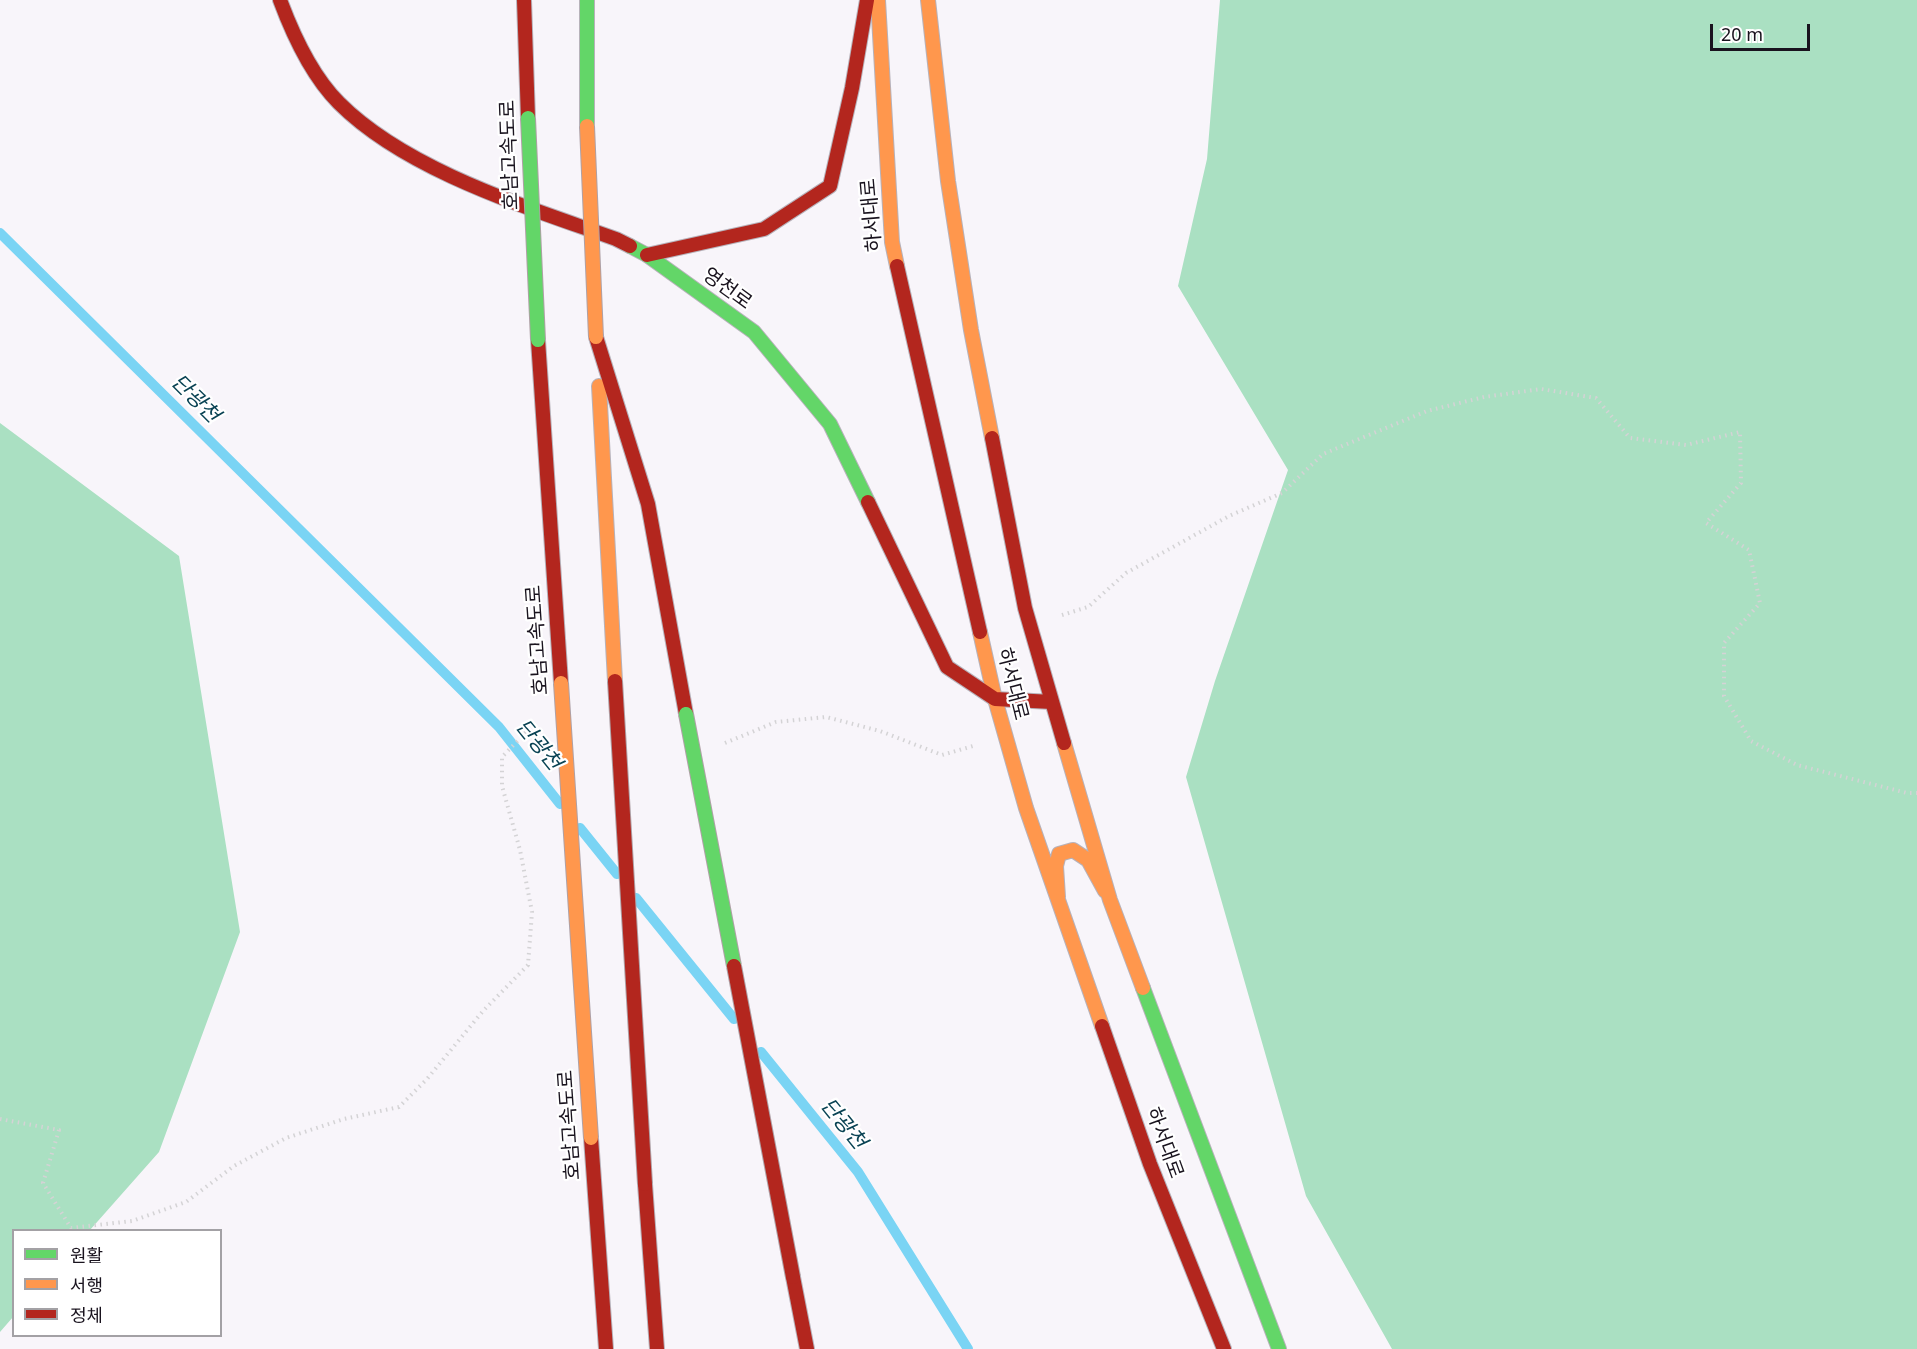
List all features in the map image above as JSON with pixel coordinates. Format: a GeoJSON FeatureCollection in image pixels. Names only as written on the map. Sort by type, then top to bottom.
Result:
{"type":"FeatureCollection","features":[{"type":"Feature","properties":{"kind":"main road","name":"영천로"},"geometry":{"type":"LineString","coordinates":[[280,0],[293,34],[326,88],[339,104],[374,132],[429,165],[507,200],[616,239],[647,255],[754,332],[830,424],[947,667],[995,699]]}},
{"type":"Feature","properties":{"kind":"main road","name":"호남고속도로"},"geometry":{"type":"LineString","coordinates":[[524,0],[538,340],[606,1349]]}},
{"type":"Feature","properties":{"kind":"main road"},"geometry":{"type":"LineString","coordinates":[[587,0],[587,126],[596,337],[645,1184],[657,1349]]}},
{"type":"Feature","properties":{"kind":"main road"},"geometry":{"type":"LineString","coordinates":[[647,255],[764,229],[830,186],[852,88],[867,0]]}},
{"type":"Feature","properties":{"kind":"main road","name":"하서대로"},"geometry":{"type":"LineString","coordinates":[[878,0],[892,242],[995,699],[1026,808],[1150,1164],[1224,1349]]}},
{"type":"Feature","properties":{"kind":"main road","name":"하서대로"},"geometry":{"type":"LineString","coordinates":[[927,0],[948,181],[971,330],[1030,625],[1110,900],[1279,1349]]}},
{"type":"Feature","properties":{"kind":"main road"},"geometry":{"type":"LineString","coordinates":[[596,337],[648,504],[807,1349]]}},
{"type":"Feature","properties":{"kind":"main road"},"geometry":{"type":"LineString","coordinates":[[995,699],[1052,702]]}},
{"type":"Feature","properties":{"kind":"main road"},"geometry":{"type":"LineString","coordinates":[[1059,901],[1057,860],[1059,854],[1073,850],[1088,860],[1110,900]]}},
{"type":"Feature","properties":{"kind":"path"},"geometry":{"type":"LineString","coordinates":[[1030,625],[1088,607],[1126,573],[1230,516],[1282,493],[1323,454],[1427,411],[1484,397],[1541,389],[1596,398],[1630,438],[1686,445],[1740,432],[1741,483],[1706,523],[1749,550],[1760,603],[1724,643],[1724,696],[1751,741],[1797,765],[1907,793],[1917,793]]}},
{"type":"Feature","properties":{"kind":"path"},"geometry":{"type":"LineString","coordinates":[[722,745],[776,722],[826,717],[880,731],[942,755],[1005,736]]}},
{"type":"Feature","properties":{"kind":"path"},"geometry":{"type":"LineString","coordinates":[[0,1119],[59,1130],[42,1183],[71,1228],[132,1221],[186,1202],[234,1166],[286,1138],[344,1119],[399,1107],[427,1079],[483,1011],[528,966],[532,912],[520,850],[502,786],[502,757],[527,730],[538,732]]}},
{"type":"Feature","properties":{"kind":"green space"},"geometry":{"type":"Polygon","coordinates":[[[1220,0],[1917,0],[1917,1349],[1392,1349],[1306,1196],[1186,777],[1215,681],[1288,470],[1178,286],[1207,159],[1220,0]]]}},
{"type":"Feature","properties":{"kind":"green space"},"geometry":{"type":"Polygon","coordinates":[[[0,423],[179,556],[240,932],[159,1152],[91,1229],[12,1229],[12,1318],[0,1332],[0,423]]]}},
{"type":"Feature","properties":{"kind":"waterway","name":"단광천"},"geometry":{"type":"LineString","coordinates":[[0,233],[499,727],[560,804]]}},
{"type":"Feature","properties":{"kind":"waterway","name":"단광천"},"geometry":{"type":"LineString","coordinates":[[580,828],[617,874]]}},
{"type":"Feature","properties":{"kind":"waterway","name":"단광천"},"geometry":{"type":"LineString","coordinates":[[636,898],[734,1019]]}},
{"type":"Feature","properties":{"kind":"waterway","name":"단광천"},"geometry":{"type":"LineString","coordinates":[[761,1052],[858,1172],[968,1349]]}},
{"type":"Feature","properties":{"kind":"traffic: fast"},"geometry":{"type":"LineString","coordinates":[[587,0],[587,126]]}},
{"type":"Feature","properties":{"kind":"traffic: fast"},"geometry":{"type":"LineString","coordinates":[[528,118],[538,340]]}},
{"type":"Feature","properties":{"kind":"traffic: fast"},"geometry":{"type":"LineString","coordinates":[[630,246],[647,255],[754,332],[830,424],[868,502]]}},
{"type":"Feature","properties":{"kind":"traffic: fast"},"geometry":{"type":"LineString","coordinates":[[686,714],[734,966]]}},
{"type":"Feature","properties":{"kind":"traffic: fast"},"geometry":{"type":"LineString","coordinates":[[1143,988],[1279,1349]]}},
{"type":"Feature","properties":{"kind":"traffic: slow"},"geometry":{"type":"LineString","coordinates":[[878,0],[892,242],[897,266]]}},
{"type":"Feature","properties":{"kind":"traffic: slow"},"geometry":{"type":"LineString","coordinates":[[928,0],[948,181],[971,330],[992,438]]}},
{"type":"Feature","properties":{"kind":"traffic: slow"},"geometry":{"type":"LineString","coordinates":[[587,126],[596,337]]}},
{"type":"Feature","properties":{"kind":"traffic: slow"},"geometry":{"type":"LineString","coordinates":[[599,386],[615,681]]}},
{"type":"Feature","properties":{"kind":"traffic: slow"},"geometry":{"type":"LineString","coordinates":[[980,632],[995,699],[1026,808],[1102,1026]]}},
{"type":"Feature","properties":{"kind":"traffic: slow"},"geometry":{"type":"LineString","coordinates":[[561,683],[591,1138]]}},
{"type":"Feature","properties":{"kind":"traffic: slow"},"geometry":{"type":"LineString","coordinates":[[1064,743],[1110,900],[1143,988]]}},
{"type":"Feature","properties":{"kind":"traffic: slow"},"geometry":{"type":"LineString","coordinates":[[1058,897],[1056,866],[1059,854],[1073,850],[1088,860],[1105,891]]}},
{"type":"Feature","properties":{"kind":"traffic: jam"},"geometry":{"type":"LineString","coordinates":[[280,0],[297,41],[320,80],[339,103],[367,127],[398,148],[470,185],[630,246]]}},
{"type":"Feature","properties":{"kind":"traffic: jam"},"geometry":{"type":"LineString","coordinates":[[524,0],[528,118]]}},
{"type":"Feature","properties":{"kind":"traffic: jam"},"geometry":{"type":"LineString","coordinates":[[647,255],[764,229],[830,186],[852,88],[867,0]]}},
{"type":"Feature","properties":{"kind":"traffic: jam"},"geometry":{"type":"LineString","coordinates":[[897,266],[980,632]]}},
{"type":"Feature","properties":{"kind":"traffic: jam"},"geometry":{"type":"LineString","coordinates":[[596,337],[648,504],[686,714]]}},
{"type":"Feature","properties":{"kind":"traffic: jam"},"geometry":{"type":"LineString","coordinates":[[538,340],[561,683]]}},
{"type":"Feature","properties":{"kind":"traffic: jam"},"geometry":{"type":"LineString","coordinates":[[992,438],[1025,608],[1064,743]]}},
{"type":"Feature","properties":{"kind":"traffic: jam"},"geometry":{"type":"LineString","coordinates":[[868,502],[947,667],[995,699],[1052,702]]}},
{"type":"Feature","properties":{"kind":"traffic: jam"},"geometry":{"type":"LineString","coordinates":[[615,681],[645,1184]]}},
{"type":"Feature","properties":{"kind":"traffic: jam"},"geometry":{"type":"LineString","coordinates":[[734,966],[793,1277]]}},
{"type":"Feature","properties":{"kind":"traffic: jam"},"geometry":{"type":"LineString","coordinates":[[1102,1026],[1150,1164],[1224,1349]]}},
{"type":"Feature","properties":{"kind":"traffic: jam"},"geometry":{"type":"LineString","coordinates":[[591,1138],[606,1349]]}},
{"type":"Feature","properties":{"kind":"traffic: jam"},"geometry":{"type":"LineString","coordinates":[[645,1184],[657,1349]]}},
{"type":"Feature","properties":{"kind":"traffic: jam"},"geometry":{"type":"LineString","coordinates":[[793,1277],[807,1349]]}}]}
